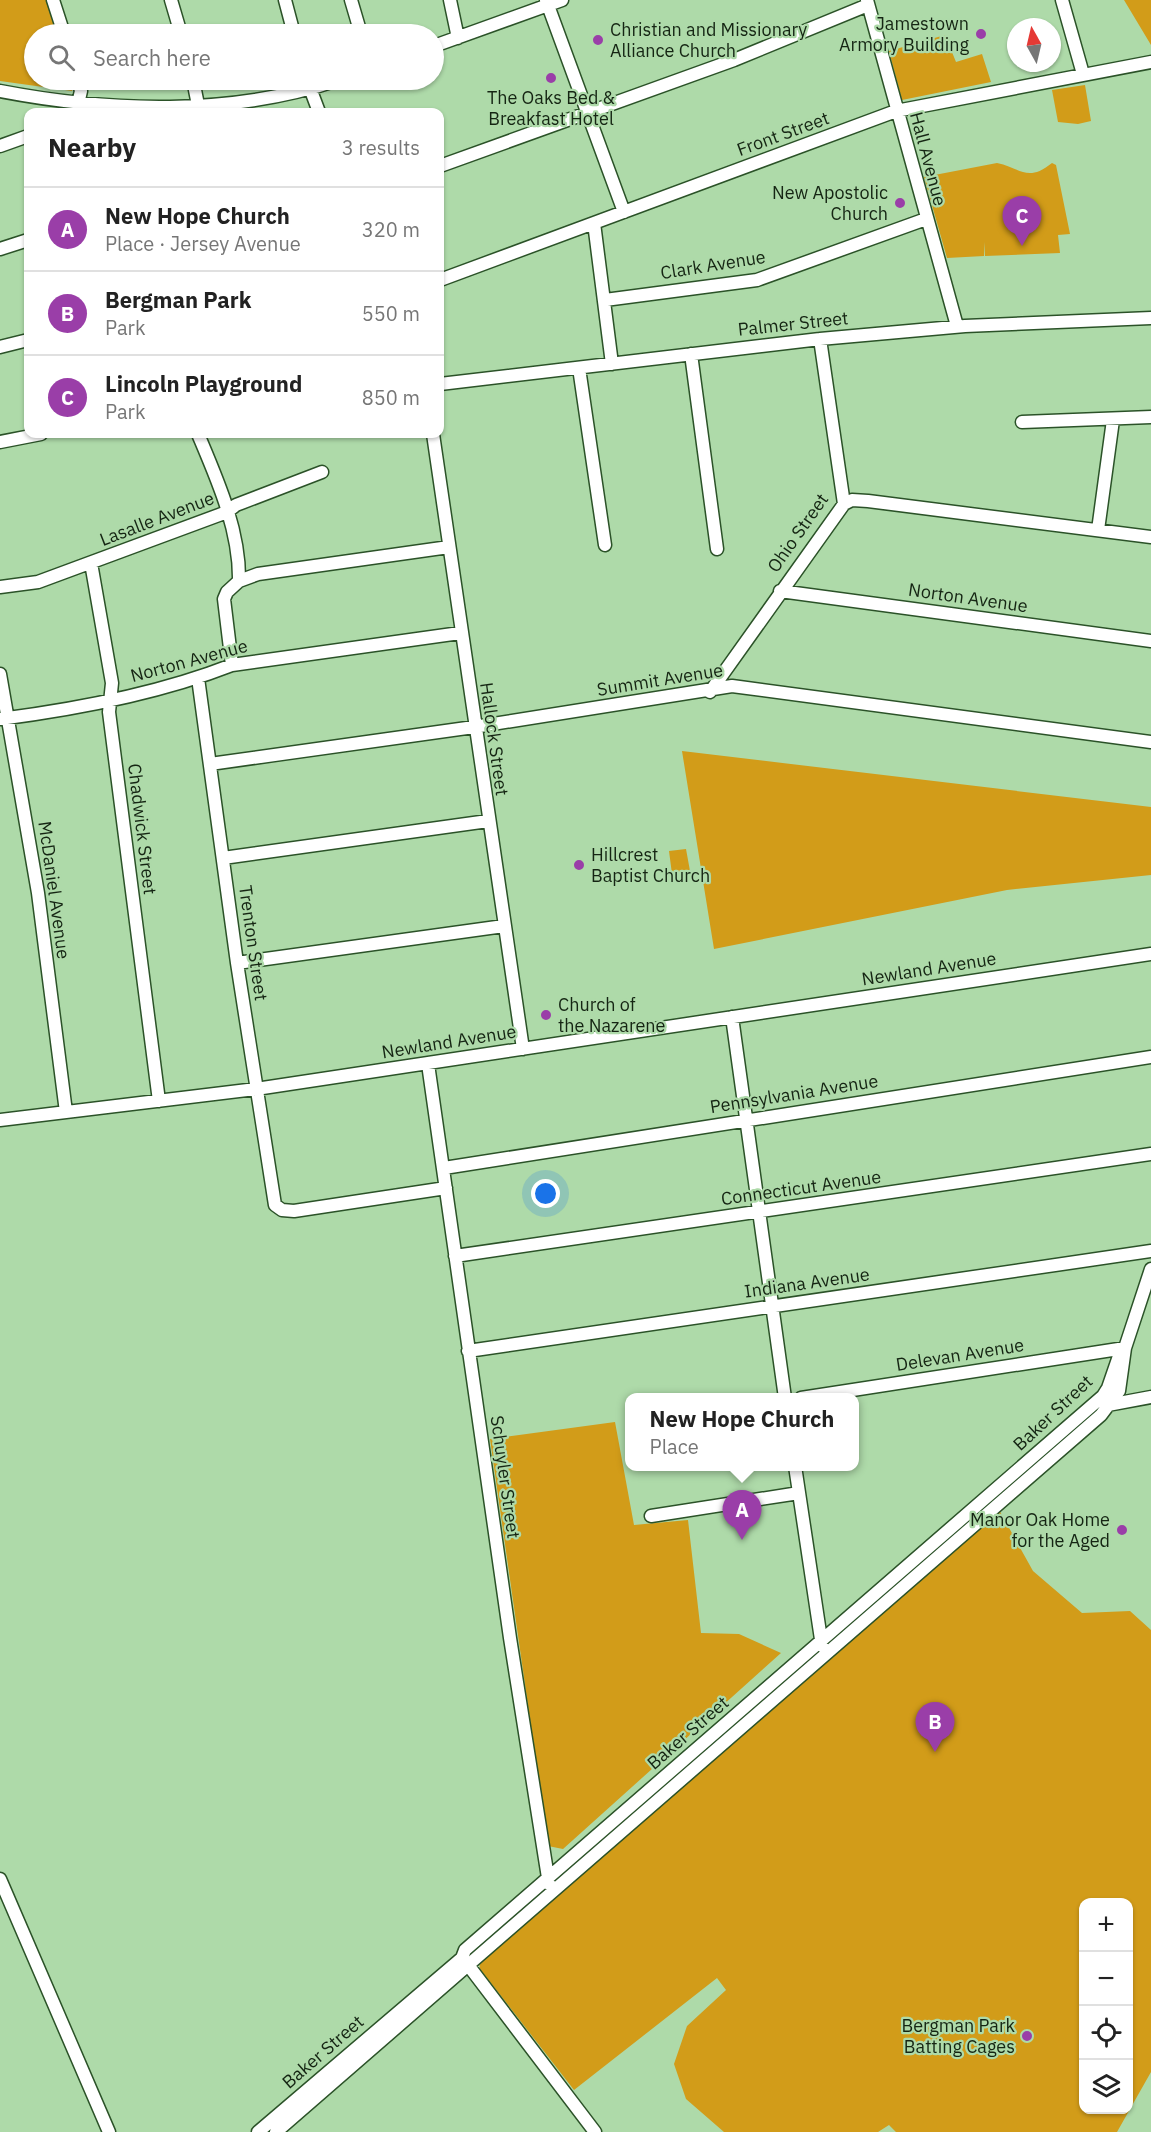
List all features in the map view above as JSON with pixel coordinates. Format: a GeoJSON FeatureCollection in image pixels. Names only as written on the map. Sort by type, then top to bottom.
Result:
{"type":"FeatureCollection","features":[{"type":"Feature","properties":{"kind":"street"},"geometry":{"type":"LineString","coordinates":[[52,0],[60,24]]}},
{"type":"Feature","properties":{"kind":"street"},"geometry":{"type":"LineString","coordinates":[[171,0],[178,24]]}},
{"type":"Feature","properties":{"kind":"street"},"geometry":{"type":"LineString","coordinates":[[285,0],[291,24]]}},
{"type":"Feature","properties":{"kind":"street"},"geometry":{"type":"LineString","coordinates":[[351,0],[358,24]]}},
{"type":"Feature","properties":{"kind":"street"},"geometry":{"type":"LineString","coordinates":[[450,0],[458,38]]}},
{"type":"Feature","properties":{"kind":"street"},"geometry":{"type":"LineString","coordinates":[[444,43],[547,3],[562,0]]}},
{"type":"Feature","properties":{"kind":"street"},"geometry":{"type":"LineString","coordinates":[[1062,0],[1083,74]]}},
{"type":"Feature","properties":{"kind":"street"},"geometry":{"type":"LineString","coordinates":[[547,3],[624,212]]}},
{"type":"Feature","properties":{"kind":"street"},"geometry":{"type":"LineString","coordinates":[[444,165],[734,60],[868,3]]}},
{"type":"Feature","properties":{"kind":"street","name":"Hall Avenue"},"geometry":{"type":"LineString","coordinates":[[868,3],[957,327]]}},
{"type":"Feature","properties":{"kind":"street","name":"Front Street"},"geometry":{"type":"LineString","coordinates":[[444,279],[896,111],[1151,62]]}},
{"type":"Feature","properties":{"kind":"street"},"geometry":{"type":"LineString","coordinates":[[78,90],[78,107]]}},
{"type":"Feature","properties":{"kind":"street"},"geometry":{"type":"LineString","coordinates":[[195,90],[198,105]]}},
{"type":"Feature","properties":{"kind":"street"},"geometry":{"type":"LineString","coordinates":[[0,91],[78,107],[198,105],[277,90]]}},
{"type":"Feature","properties":{"kind":"street"},"geometry":{"type":"LineString","coordinates":[[310,90],[317,108]]}},
{"type":"Feature","properties":{"kind":"street"},"geometry":{"type":"LineString","coordinates":[[0,146],[24,137]]}},
{"type":"Feature","properties":{"kind":"street","name":"Clark Avenue"},"geometry":{"type":"LineString","coordinates":[[605,300],[757,280],[926,219]]}},
{"type":"Feature","properties":{"kind":"street"},"geometry":{"type":"LineString","coordinates":[[594,223],[612,364]]}},
{"type":"Feature","properties":{"kind":"street"},"geometry":{"type":"LineString","coordinates":[[0,249],[24,241]]}},
{"type":"Feature","properties":{"kind":"street","name":"Palmer Street"},"geometry":{"type":"LineString","coordinates":[[444,384],[820,339],[957,327],[1151,318]]}},
{"type":"Feature","properties":{"kind":"street","name":"Ohio Street"},"geometry":{"type":"LineString","coordinates":[[710,692],[844,504],[820,339]]}},
{"type":"Feature","properties":{"kind":"street"},"geometry":{"type":"LineString","coordinates":[[0,347],[24,341]]}},
{"type":"Feature","properties":{"kind":"street"},"geometry":{"type":"LineString","coordinates":[[691,354],[717,549]]}},
{"type":"Feature","properties":{"kind":"street"},"geometry":{"type":"LineString","coordinates":[[579,368],[605,545]]}},
{"type":"Feature","properties":{"kind":"street"},"geometry":{"type":"LineString","coordinates":[[1022,422],[1151,417]]}},
{"type":"Feature","properties":{"kind":"street"},"geometry":{"type":"LineString","coordinates":[[1098,530],[1113,420]]}},
{"type":"Feature","properties":{"kind":"street"},"geometry":{"type":"LineString","coordinates":[[0,442],[24,437]]}},
{"type":"Feature","properties":{"kind":"street"},"geometry":{"type":"LineString","coordinates":[[199,438],[227,512],[239,559],[239,581]]}},
{"type":"Feature","properties":{"kind":"street","name":"Hallock Street"},"geometry":{"type":"LineString","coordinates":[[434,438],[460,633],[523,1048]]}},
{"type":"Feature","properties":{"kind":"street","name":"Lasalle Avenue"},"geometry":{"type":"LineString","coordinates":[[0,587],[38,582],[227,512],[236,505],[322,472]]}},
{"type":"Feature","properties":{"kind":"street"},"geometry":{"type":"LineString","coordinates":[[844,504],[852,500],[868,501],[1151,537]]}},
{"type":"Feature","properties":{"kind":"street"},"geometry":{"type":"LineString","coordinates":[[232,665],[224,599],[227,592],[239,581],[258,574],[450,547]]}},
{"type":"Feature","properties":{"kind":"street","name":"Chadwick Street"},"geometry":{"type":"LineString","coordinates":[[91,562],[112,683],[109,712],[159,1101]]}},
{"type":"Feature","properties":{"kind":"street","name":"Norton Avenue"},"geometry":{"type":"LineString","coordinates":[[780,591],[1151,641]]}},
{"type":"Feature","properties":{"kind":"street","name":"Norton Avenue"},"geometry":{"type":"LineString","coordinates":[[3,719],[110,701],[198,678],[232,665],[460,633]]}},
{"type":"Feature","properties":{"kind":"street","name":"McDaniel Avenue"},"geometry":{"type":"LineString","coordinates":[[0,674],[3,719],[38,893],[66,1112]]}},
{"type":"Feature","properties":{"kind":"street","name":"Trenton Street"},"geometry":{"type":"LineString","coordinates":[[198,678],[237,963],[271,1193],[275,1205],[280,1210],[294,1211],[446,1188]]}},
{"type":"Feature","properties":{"kind":"street","name":"Summit Avenue"},"geometry":{"type":"LineString","coordinates":[[210,764],[710,692],[732,686],[1151,742]]}},
{"type":"Feature","properties":{"kind":"street"},"geometry":{"type":"LineString","coordinates":[[223,858],[488,821]]}},
{"type":"Feature","properties":{"kind":"street"},"geometry":{"type":"LineString","coordinates":[[237,963],[504,926]]}},
{"type":"Feature","properties":{"kind":"street","name":"Newland Avenue"},"geometry":{"type":"LineString","coordinates":[[0,1120],[256,1089],[1151,954]]}},
{"type":"Feature","properties":{"kind":"street"},"geometry":{"type":"LineString","coordinates":[[732,1017],[784,1393]]}},
{"type":"Feature","properties":{"kind":"street","name":"Pennsylvania Avenue"},"geometry":{"type":"LineString","coordinates":[[444,1167],[1151,1057]]}},
{"type":"Feature","properties":{"kind":"street","name":"Schuyler Street"},"geometry":{"type":"LineString","coordinates":[[428,1064],[468,1352],[550,1895]]}},
{"type":"Feature","properties":{"kind":"street","name":"Connecticut Avenue"},"geometry":{"type":"LineString","coordinates":[[455,1256],[1151,1154]]}},
{"type":"Feature","properties":{"kind":"street","name":"Indiana Avenue"},"geometry":{"type":"LineString","coordinates":[[468,1352],[1151,1251]]}},
{"type":"Feature","properties":{"kind":"street","name":"Baker Street"},"geometry":{"type":"LineString","coordinates":[[258,2132],[550,1895],[1110,1404],[1119,1391],[1125,1348],[1151,1269]]}},
{"type":"Feature","properties":{"kind":"street","name":"Baker Street"},"geometry":{"type":"LineString","coordinates":[[466,1963],[465,1950],[822,1642],[1079,1416],[1108,1388],[1118,1359],[1125,1348]]}},
{"type":"Feature","properties":{"kind":"street","name":"Delevan Avenue"},"geometry":{"type":"LineString","coordinates":[[833,1393],[1125,1348]]}},
{"type":"Feature","properties":{"kind":"street"},"geometry":{"type":"LineString","coordinates":[[1122,1374],[1128,1390],[1145,1398]]}},
{"type":"Feature","properties":{"kind":"street"},"geometry":{"type":"LineString","coordinates":[[1079,1416],[1093,1408],[1145,1398]]}},
{"type":"Feature","properties":{"kind":"street"},"geometry":{"type":"LineString","coordinates":[[796,1471],[824,1657]]}},
{"type":"Feature","properties":{"kind":"street"},"geometry":{"type":"LineString","coordinates":[[651,1515],[799,1493]]}},
{"type":"Feature","properties":{"kind":"street"},"geometry":{"type":"LineString","coordinates":[[0,1879],[109,2132]]}},
{"type":"Feature","properties":{"kind":"street"},"geometry":{"type":"LineString","coordinates":[[466,1963],[595,2132]]}},
{"type":"Feature","properties":{"kind":"street","name":"Baker Street"},"geometry":{"type":"LineString","coordinates":[[276,2132],[466,1963]]}},
{"type":"Feature","properties":{"kind":"shaded area"},"geometry":{"type":"Polygon","coordinates":[[[0,0],[49,0],[57,24],[24,24],[24,84],[0,81],[0,0]]]}},
{"type":"Feature","properties":{"kind":"shaded area"},"geometry":{"type":"Polygon","coordinates":[[[1124,0],[1151,0],[1151,45],[1124,0]]]}},
{"type":"Feature","properties":{"kind":"shaded area"},"geometry":{"type":"Polygon","coordinates":[[[945,35],[956,62],[982,54],[991,82],[902,100],[889,51],[945,35]]]}},
{"type":"Feature","properties":{"kind":"shaded area"},"geometry":{"type":"Polygon","coordinates":[[[1085,85],[1091,121],[1078,124],[1058,122],[1052,90],[1085,85]]]}},
{"type":"Feature","properties":{"kind":"shaded area"},"geometry":{"type":"Polygon","coordinates":[[[997,163],[1030,173],[1052,163],[1056,165],[1070,234],[1058,235],[1060,253],[985,256],[984,242],[984,256],[947,258],[924,177],[997,163]]]}},
{"type":"Feature","properties":{"kind":"shaded area"},"geometry":{"type":"Polygon","coordinates":[[[682,751],[1151,807],[1151,875],[1007,890],[714,949],[682,751]]]}},
{"type":"Feature","properties":{"kind":"shaded area"},"geometry":{"type":"Polygon","coordinates":[[[686,849],[690,871],[672,874],[669,851],[686,849]]]}},
{"type":"Feature","properties":{"kind":"shaded area"},"geometry":{"type":"Polygon","coordinates":[[[615,1422],[634,1525],[688,1520],[701,1633],[739,1634],[781,1653],[563,1849],[548,1846],[490,1439],[615,1422]]]}},
{"type":"Feature","properties":{"kind":"shaded area"},"geometry":{"type":"Polygon","coordinates":[[[998,1508],[1033,1571],[1082,1613],[1130,1611],[1151,1630],[1151,2072],[1133,2104],[1133,1898],[1079,1898],[1079,2114],[1127,2114],[1117,2132],[896,2132],[889,2125],[878,2132],[724,2132],[686,2099],[674,2064],[687,2026],[726,1990],[717,1978],[574,2090],[480,1969],[479,1961],[998,1508]]]}},
{"type":"Feature","properties":{"kind":"place","name":"Jamestown Armory Building"},"geometry":{"type":"Point","coordinates":[981,34]}},
{"type":"Feature","properties":{"kind":"place","name":"Christian and Missionary Alliance Church"},"geometry":{"type":"Point","coordinates":[598,40]}},
{"type":"Feature","properties":{"kind":"place","name":"The Oaks Bed & Breakfast Hotel"},"geometry":{"type":"Point","coordinates":[551,78]}},
{"type":"Feature","properties":{"kind":"place","name":"New Apostolic Church"},"geometry":{"type":"Point","coordinates":[900,203]}},
{"type":"Feature","properties":{"kind":"place","name":"Lincoln Playground"},"geometry":{"type":"Point","coordinates":[1022,246]}},
{"type":"Feature","properties":{"kind":"place","name":"Hillcrest Baptist Church"},"geometry":{"type":"Point","coordinates":[579,865]}},
{"type":"Feature","properties":{"kind":"place","name":"Church of the Nazarene"},"geometry":{"type":"Point","coordinates":[546,1015]}},
{"type":"Feature","properties":{"kind":"place","name":"Manor Oak Home for the Aged"},"geometry":{"type":"Point","coordinates":[1122,1530]}},
{"type":"Feature","properties":{"kind":"place","name":"New Hope Church"},"geometry":{"type":"Point","coordinates":[742,1540]}},
{"type":"Feature","properties":{"kind":"place","name":"Bergman Park"},"geometry":{"type":"Point","coordinates":[935,1752]}},
{"type":"Feature","properties":{"kind":"place","name":"Bergman Park Batting Cages"},"geometry":{"type":"Point","coordinates":[1027,2036]}}]}
